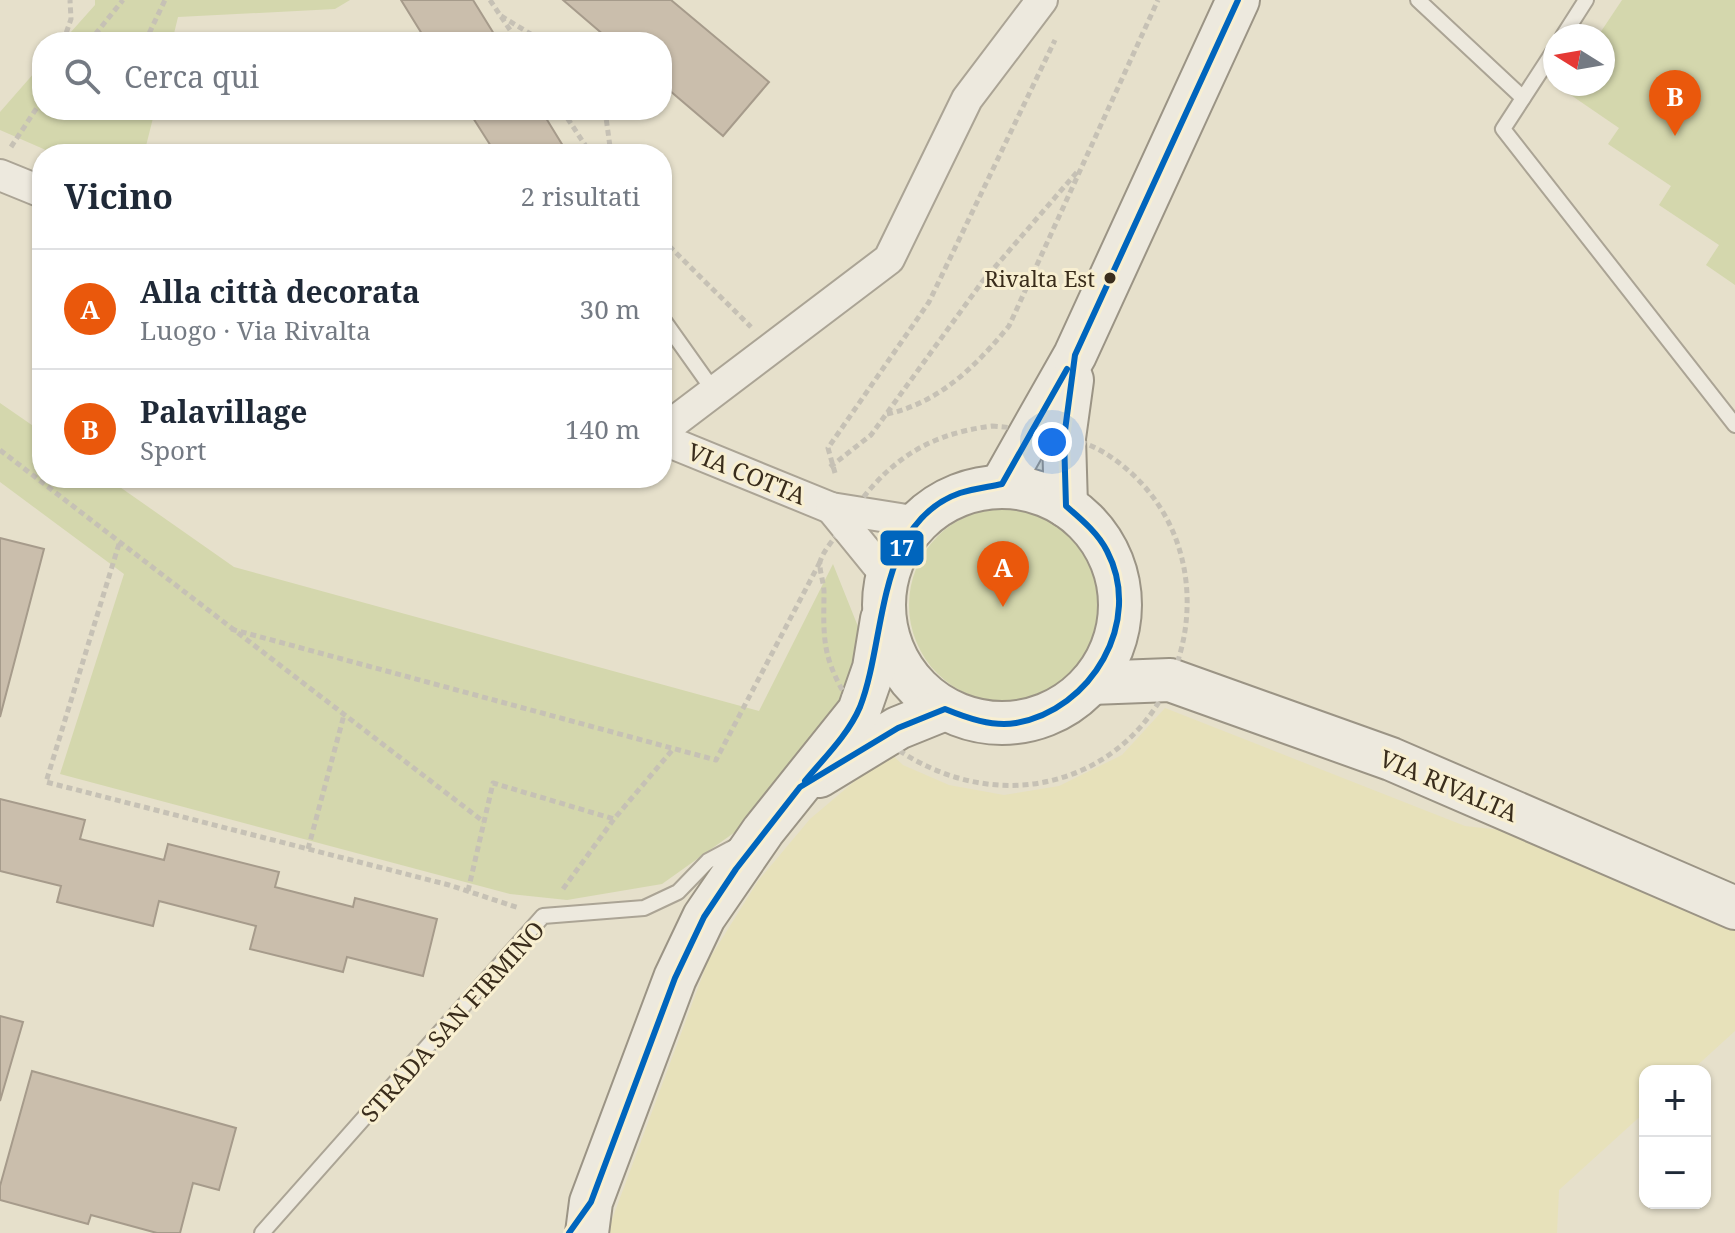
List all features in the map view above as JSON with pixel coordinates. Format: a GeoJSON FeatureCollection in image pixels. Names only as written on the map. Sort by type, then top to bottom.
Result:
{"type":"FeatureCollection","features":[{"type":"Feature","properties":{"kind":"street"},"geometry":{"type":"LineString","coordinates":[[672,424],[889,259],[967,99],[1042,0]]}},
{"type":"Feature","properties":{"kind":"street"},"geometry":{"type":"LineString","coordinates":[[1002,484],[1049,435],[1075,355],[1238,0]]}},
{"type":"Feature","properties":{"kind":"street"},"geometry":{"type":"LineString","coordinates":[[4,163],[32,184]]}},
{"type":"Feature","properties":{"kind":"street"},"geometry":{"type":"LineString","coordinates":[[1049,435],[1066,506]]}},
{"type":"Feature","properties":{"kind":"street","name":"VIA COTTA"},"geometry":{"type":"LineString","coordinates":[[672,443],[792,490],[842,506],[919,522]]}},
{"type":"Feature","properties":{"kind":"street"},"geometry":{"type":"LineString","coordinates":[[886,592],[888,633],[898,661],[917,688],[945,709],[981,722],[1019,722],[1055,712],[1091,683],[1112,648],[1119,619],[1119,589],[1111,559],[1093,530],[1066,506],[1031,491],[1002,484],[975,487],[943,501],[898,546],[886,592],[874,668],[886,742]]}},
{"type":"Feature","properties":{"kind":"street","name":"VIA COTTA"},"geometry":{"type":"LineString","coordinates":[[842,506],[886,592]]}},
{"type":"Feature","properties":{"kind":"street"},"geometry":{"type":"LineString","coordinates":[[1119,619],[1170,680]]}},
{"type":"Feature","properties":{"kind":"street","name":"VIA RIVALTA"},"geometry":{"type":"LineString","coordinates":[[1091,683],[1170,680],[1391,759],[1731,898]]}},
{"type":"Feature","properties":{"kind":"street"},"geometry":{"type":"LineString","coordinates":[[582,1223],[675,978],[704,917],[763,831],[800,787],[945,709]]}},
{"type":"Feature","properties":{"kind":"lane"},"geometry":{"type":"LineString","coordinates":[[1418,0],[1523,98]]}},
{"type":"Feature","properties":{"kind":"lane"},"geometry":{"type":"LineString","coordinates":[[1571,24],[1586,0]]}},
{"type":"Feature","properties":{"kind":"lane"},"geometry":{"type":"LineString","coordinates":[[1543,67],[1503,129],[1735,425]]}},
{"type":"Feature","properties":{"kind":"lane"},"geometry":{"type":"LineString","coordinates":[[672,332],[715,393]]}},
{"type":"Feature","properties":{"kind":"lane","name":"STRADA SAN FIRMINO"},"geometry":{"type":"LineString","coordinates":[[262,1233],[543,916],[644,908],[678,892],[708,861],[763,831]]}},
{"type":"Feature","properties":{"kind":"path"},"geometry":{"type":"LineString","coordinates":[[66,32],[71,19],[70,0]]}},
{"type":"Feature","properties":{"kind":"path"},"geometry":{"type":"LineString","coordinates":[[97,32],[123,0]]}},
{"type":"Feature","properties":{"kind":"path"},"geometry":{"type":"LineString","coordinates":[[150,32],[165,0]]}},
{"type":"Feature","properties":{"kind":"path"},"geometry":{"type":"LineString","coordinates":[[490,0],[511,32]]}},
{"type":"Feature","properties":{"kind":"path"},"geometry":{"type":"LineString","coordinates":[[887,414],[911,409],[944,390],[981,361],[1009,326],[1158,0]]}},
{"type":"Feature","properties":{"kind":"path"},"geometry":{"type":"LineString","coordinates":[[501,16],[527,32]]}},
{"type":"Feature","properties":{"kind":"path"},"geometry":{"type":"LineString","coordinates":[[842,506],[828,448],[929,302],[1061,27]]}},
{"type":"Feature","properties":{"kind":"path"},"geometry":{"type":"LineString","coordinates":[[4,163],[32,117]]}},
{"type":"Feature","properties":{"kind":"path"},"geometry":{"type":"LineString","coordinates":[[569,120],[584,144]]}},
{"type":"Feature","properties":{"kind":"path"},"geometry":{"type":"LineString","coordinates":[[606,120],[610,144]]}},
{"type":"Feature","properties":{"kind":"path"},"geometry":{"type":"LineString","coordinates":[[792,490],[831,466],[871,435],[982,282],[1082,165]]}},
{"type":"Feature","properties":{"kind":"path"},"geometry":{"type":"LineString","coordinates":[[672,249],[771,348]]}},
{"type":"Feature","properties":{"kind":"path"},"geometry":{"type":"LineString","coordinates":[[231,629],[716,760],[820,561],[842,506],[926,443],[949,434],[992,426],[1049,435],[1106,454],[1130,473],[1170,525],[1188,593],[1186,630],[1170,680],[1157,708],[1123,745],[1101,760],[1058,779],[1006,786],[971,781],[937,772],[886,742],[842,690],[830,662],[823,630],[820,561]]}},
{"type":"Feature","properties":{"kind":"path"},"geometry":{"type":"LineString","coordinates":[[0,450],[32,475]]}},
{"type":"Feature","properties":{"kind":"path"},"geometry":{"type":"LineString","coordinates":[[48,488],[484,822]]}},
{"type":"Feature","properties":{"kind":"path"},"geometry":{"type":"LineString","coordinates":[[119,544],[46,782],[468,891],[543,916],[614,819],[674,748]]}},
{"type":"Feature","properties":{"kind":"path"},"geometry":{"type":"LineString","coordinates":[[308,849],[344,715]]}},
{"type":"Feature","properties":{"kind":"path"},"geometry":{"type":"LineString","coordinates":[[468,891],[493,783],[614,819]]}},
{"type":"Feature","properties":{"kind":"shaded area"},"geometry":{"type":"Polygon","coordinates":[[[1165,708],[1465,826],[1510,831],[1735,929],[1735,1031],[1698,1065],[1639,1065],[1639,1117],[1559,1190],[1557,1233],[607,1233],[708,961],[758,881],[810,819],[889,752],[903,765],[949,785],[1004,795],[1059,786],[1122,755],[1165,708]]]}},
{"type":"Feature","properties":{"kind":"green space"},"geometry":{"type":"Polygon","coordinates":[[[95,0],[350,0],[335,9],[178,17],[174,32],[71,32],[95,5],[95,0]]]}},
{"type":"Feature","properties":{"kind":"green space"},"geometry":{"type":"Polygon","coordinates":[[[1622,0],[1735,0],[1735,285],[1706,265],[1719,245],[1659,205],[1671,186],[1608,144],[1619,128],[1572,96],[1615,96],[1615,24],[1606,24],[1622,0]]]}},
{"type":"Feature","properties":{"kind":"green space"},"geometry":{"type":"Polygon","coordinates":[[[32,75],[32,120],[152,120],[146,144],[32,144],[0,130],[0,112],[32,75]]]}},
{"type":"Feature","properties":{"kind":"green space"},"geometry":{"type":"Polygon","coordinates":[[[0,403],[32,425],[32,488],[121,488],[234,567],[759,711],[833,564],[867,649],[835,724],[759,815],[662,884],[567,900],[510,894],[60,774],[124,574],[0,482],[0,403]]]}},
{"type":"Feature","properties":{"kind":"green space"},"geometry":{"type":"Polygon","coordinates":[[[1006,508],[1025,509],[1043,515],[1075,536],[1096,568],[1102,586],[1102,624],[1096,642],[1075,674],[1043,695],[1025,701],[1006,702],[987,701],[969,695],[937,674],[916,642],[910,624],[909,605],[910,586],[916,568],[937,536],[969,515],[987,509],[1006,508]]]}},
{"type":"Feature","properties":{"kind":"building"},"geometry":{"type":"Polygon","coordinates":[[[401,0],[473,0],[493,32],[421,32],[401,0]]]}},
{"type":"Feature","properties":{"kind":"building"},"geometry":{"type":"Polygon","coordinates":[[[563,0],[671,0],[769,82],[723,136],[672,93],[672,32],[600,32],[563,0]]]}},
{"type":"Feature","properties":{"kind":"building"},"geometry":{"type":"Polygon","coordinates":[[[474,120],[547,120],[562,144],[490,144],[474,120]]]}},
{"type":"Feature","properties":{"kind":"building"},"geometry":{"type":"Polygon","coordinates":[[[0,538],[44,549],[0,717],[0,538]]]}},
{"type":"Feature","properties":{"kind":"building"},"geometry":{"type":"Polygon","coordinates":[[[0,799],[85,820],[80,839],[164,860],[168,844],[279,872],[275,887],[353,907],[355,898],[437,919],[423,976],[347,957],[343,972],[250,949],[256,926],[159,901],[153,926],[57,902],[61,886],[0,871],[0,799]]]}},
{"type":"Feature","properties":{"kind":"building"},"geometry":{"type":"Polygon","coordinates":[[[0,1016],[23,1022],[0,1101],[0,1016]]]}},
{"type":"Feature","properties":{"kind":"building"},"geometry":{"type":"Polygon","coordinates":[[[32,1071],[236,1128],[219,1190],[193,1183],[180,1233],[157,1233],[91,1215],[88,1224],[0,1200],[0,1186],[32,1071]]]}},
{"type":"Feature","properties":{"kind":"transit line","name":"17"},"geometry":{"type":"LineString","coordinates":[[569,1233],[591,1202],[675,978],[704,917],[736,869],[800,787],[898,728],[945,709],[998,724],[1016,723],[1043,715],[1067,701],[1088,682],[1104,659],[1114,633],[1119,606],[1117,578],[1099,538],[1066,506],[1064,438],[1075,355],[1238,0]]}},
{"type":"Feature","properties":{"kind":"transit line","name":"17"},"geometry":{"type":"LineString","coordinates":[[805,781],[842,737],[860,707],[869,679],[888,585],[912,529],[932,508],[960,493],[1002,484],[1067,369]]}},
{"type":"Feature","properties":{"kind":"place","name":"Palavillage"},"geometry":{"type":"Point","coordinates":[1675,136]}},
{"type":"Feature","properties":{"kind":"place","name":"Rivalta Est"},"geometry":{"type":"Point","coordinates":[1110,278]}},
{"type":"Feature","properties":{"kind":"place","name":"Alla città decorata"},"geometry":{"type":"Point","coordinates":[1003,607]}}]}
